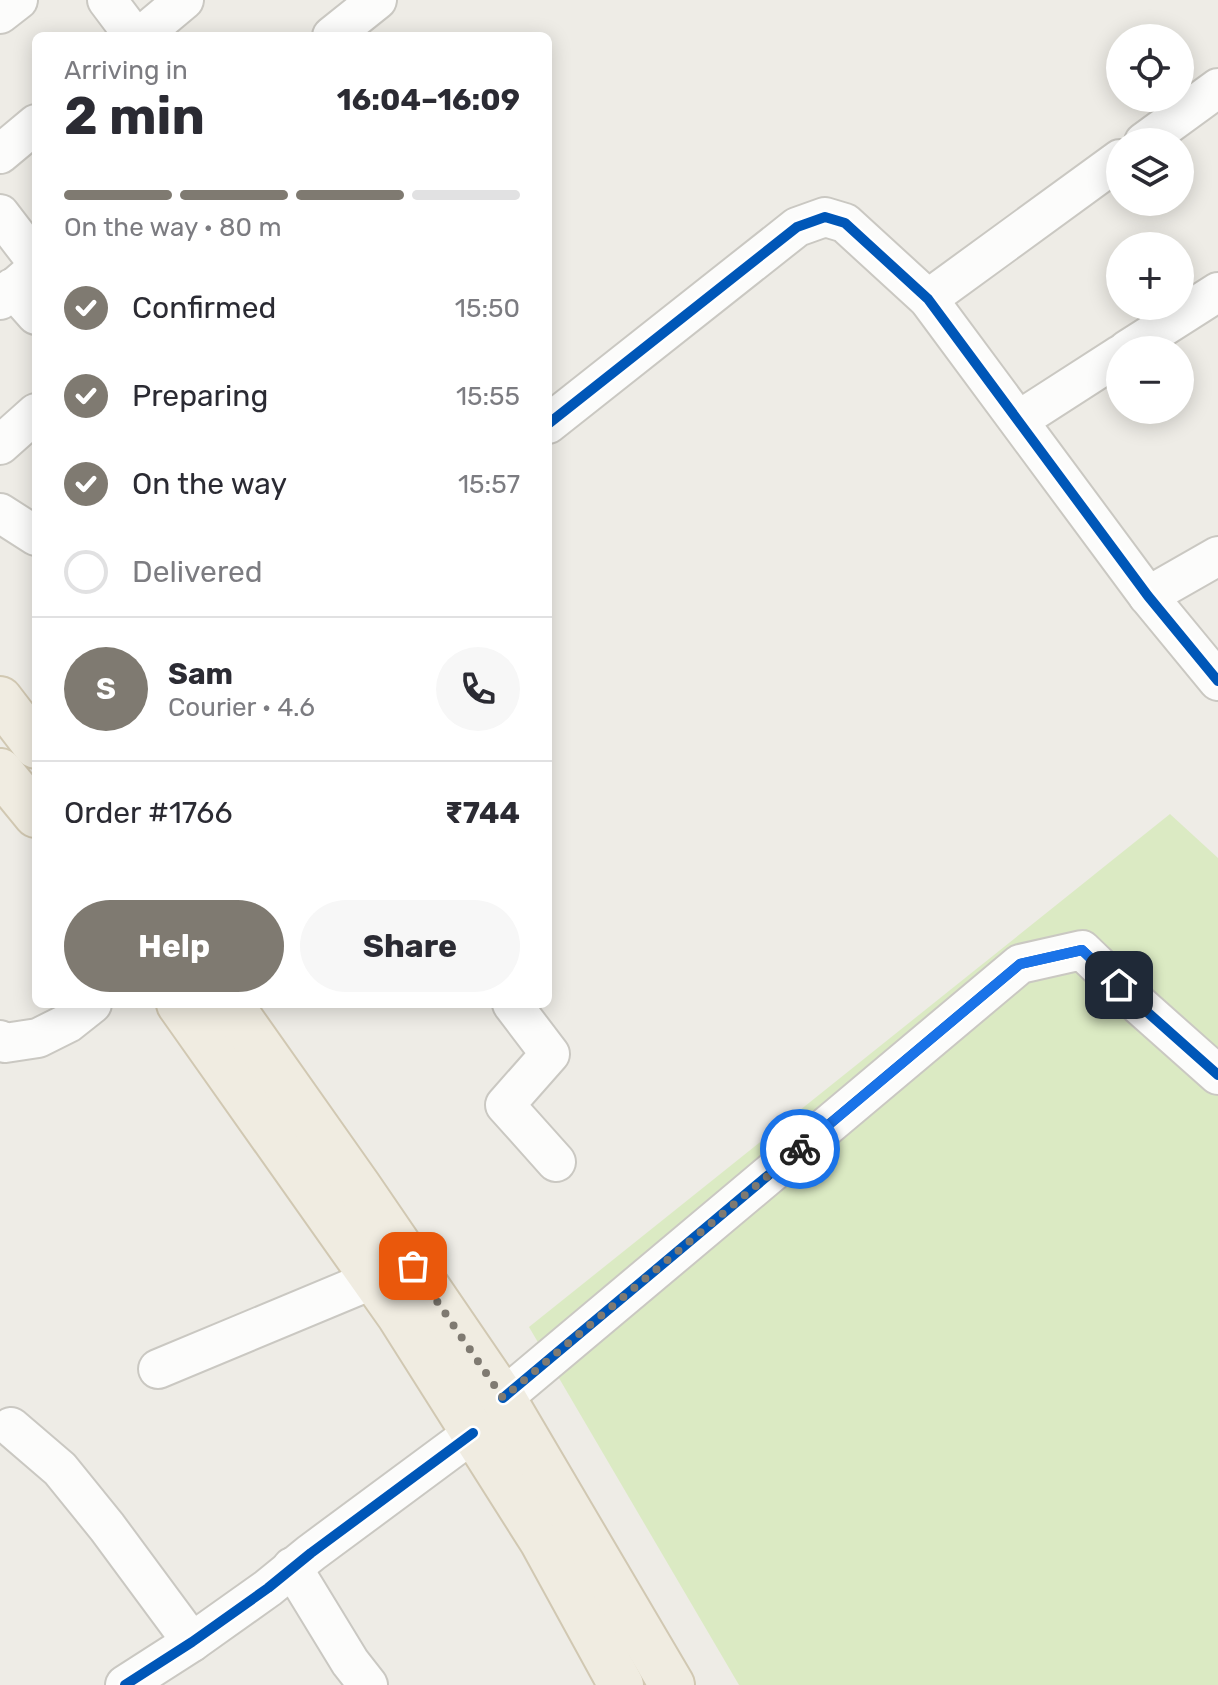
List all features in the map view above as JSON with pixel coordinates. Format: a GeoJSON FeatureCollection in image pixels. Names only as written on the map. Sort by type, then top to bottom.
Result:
{"type":"FeatureCollection","features":[{"type":"Feature","properties":{"kind":"main road"},"geometry":{"type":"LineString","coordinates":[[0,699],[32,741]]}},
{"type":"Feature","properties":{"kind":"main road"},"geometry":{"type":"LineString","coordinates":[[0,771],[32,810]]}},
{"type":"Feature","properties":{"kind":"main road"},"geometry":{"type":"LineString","coordinates":[[182,1008],[399,1315],[542,1541],[621,1685]]}},
{"type":"Feature","properties":{"kind":"main road"},"geometry":{"type":"LineString","coordinates":[[233,1008],[503,1398],[672,1685]]}},
{"type":"Feature","properties":{"kind":"street"},"geometry":{"type":"LineString","coordinates":[[0,14],[18,0]]}},
{"type":"Feature","properties":{"kind":"street"},"geometry":{"type":"LineString","coordinates":[[107,0],[131,32]]}},
{"type":"Feature","properties":{"kind":"street"},"geometry":{"type":"LineString","coordinates":[[146,32],[184,0]]}},
{"type":"Feature","properties":{"kind":"street"},"geometry":{"type":"LineString","coordinates":[[337,32],[375,1]]}},
{"type":"Feature","properties":{"kind":"street"},"geometry":{"type":"LineString","coordinates":[[1163,128],[1218,88]]}},
{"type":"Feature","properties":{"kind":"street"},"geometry":{"type":"LineString","coordinates":[[0,154],[32,127]]}},
{"type":"Feature","properties":{"kind":"street"},"geometry":{"type":"LineString","coordinates":[[928,299],[1106,169]]}},
{"type":"Feature","properties":{"kind":"street"},"geometry":{"type":"LineString","coordinates":[[0,214],[24,287]]}},
{"type":"Feature","properties":{"kind":"street"},"geometry":{"type":"LineString","coordinates":[[552,421],[797,227],[825,217],[845,223],[928,299],[1148,596],[1218,681]]}},
{"type":"Feature","properties":{"kind":"street"},"geometry":{"type":"LineString","coordinates":[[1149,336],[1218,292]]}},
{"type":"Feature","properties":{"kind":"street"},"geometry":{"type":"LineString","coordinates":[[1019,420],[1106,364]]}},
{"type":"Feature","properties":{"kind":"street"},"geometry":{"type":"LineString","coordinates":[[0,445],[32,417]]}},
{"type":"Feature","properties":{"kind":"street"},"geometry":{"type":"LineString","coordinates":[[0,513],[32,533]]}},
{"type":"Feature","properties":{"kind":"street"},"geometry":{"type":"LineString","coordinates":[[1148,596],[1218,556]]}},
{"type":"Feature","properties":{"kind":"street"},"geometry":{"type":"LineString","coordinates":[[503,1398],[1020,964],[1082,950],[1218,1075]]}},
{"type":"Feature","properties":{"kind":"street"},"geometry":{"type":"LineString","coordinates":[[0,1040],[5,1043],[38,1038],[68,1023],[87,1008]]}},
{"type":"Feature","properties":{"kind":"street"},"geometry":{"type":"LineString","coordinates":[[515,1008],[550,1054],[505,1105],[556,1162]]}},
{"type":"Feature","properties":{"kind":"street"},"geometry":{"type":"LineString","coordinates":[[158,1369],[374,1279]]}},
{"type":"Feature","properties":{"kind":"street"},"geometry":{"type":"LineString","coordinates":[[11,1427],[60,1469],[192,1642]]}},
{"type":"Feature","properties":{"kind":"street"},"geometry":{"type":"LineString","coordinates":[[125,1685],[268,1588],[473,1433]]}},
{"type":"Feature","properties":{"kind":"street"},"geometry":{"type":"LineString","coordinates":[[292,1567],[350,1662],[368,1685]]}},
{"type":"Feature","properties":{"kind":"green space"},"geometry":{"type":"Polygon","coordinates":[[[1170,814],[1218,858],[1218,1685],[739,1685],[529,1327],[1170,814]]]}},
{"type":"Feature","properties":{"kind":"cycle path"},"geometry":{"type":"LineString","coordinates":[[552,421],[797,227],[825,217],[845,223],[928,299],[1148,596],[1218,681]]}},
{"type":"Feature","properties":{"kind":"cycle path"},"geometry":{"type":"LineString","coordinates":[[503,1398],[1020,964],[1082,950],[1218,1075]]}},
{"type":"Feature","properties":{"kind":"cycle path"},"geometry":{"type":"LineString","coordinates":[[125,1685],[268,1588],[473,1433]]}},
{"type":"Feature","properties":{"kind":"way so far"},"geometry":{"type":"LineString","coordinates":[[413,1266],[503,1398],[800,1149]]}},
{"type":"Feature","properties":{"kind":"route"},"geometry":{"type":"LineString","coordinates":[[800,1149],[1020,964],[1082,950],[1119,985]]}}]}
